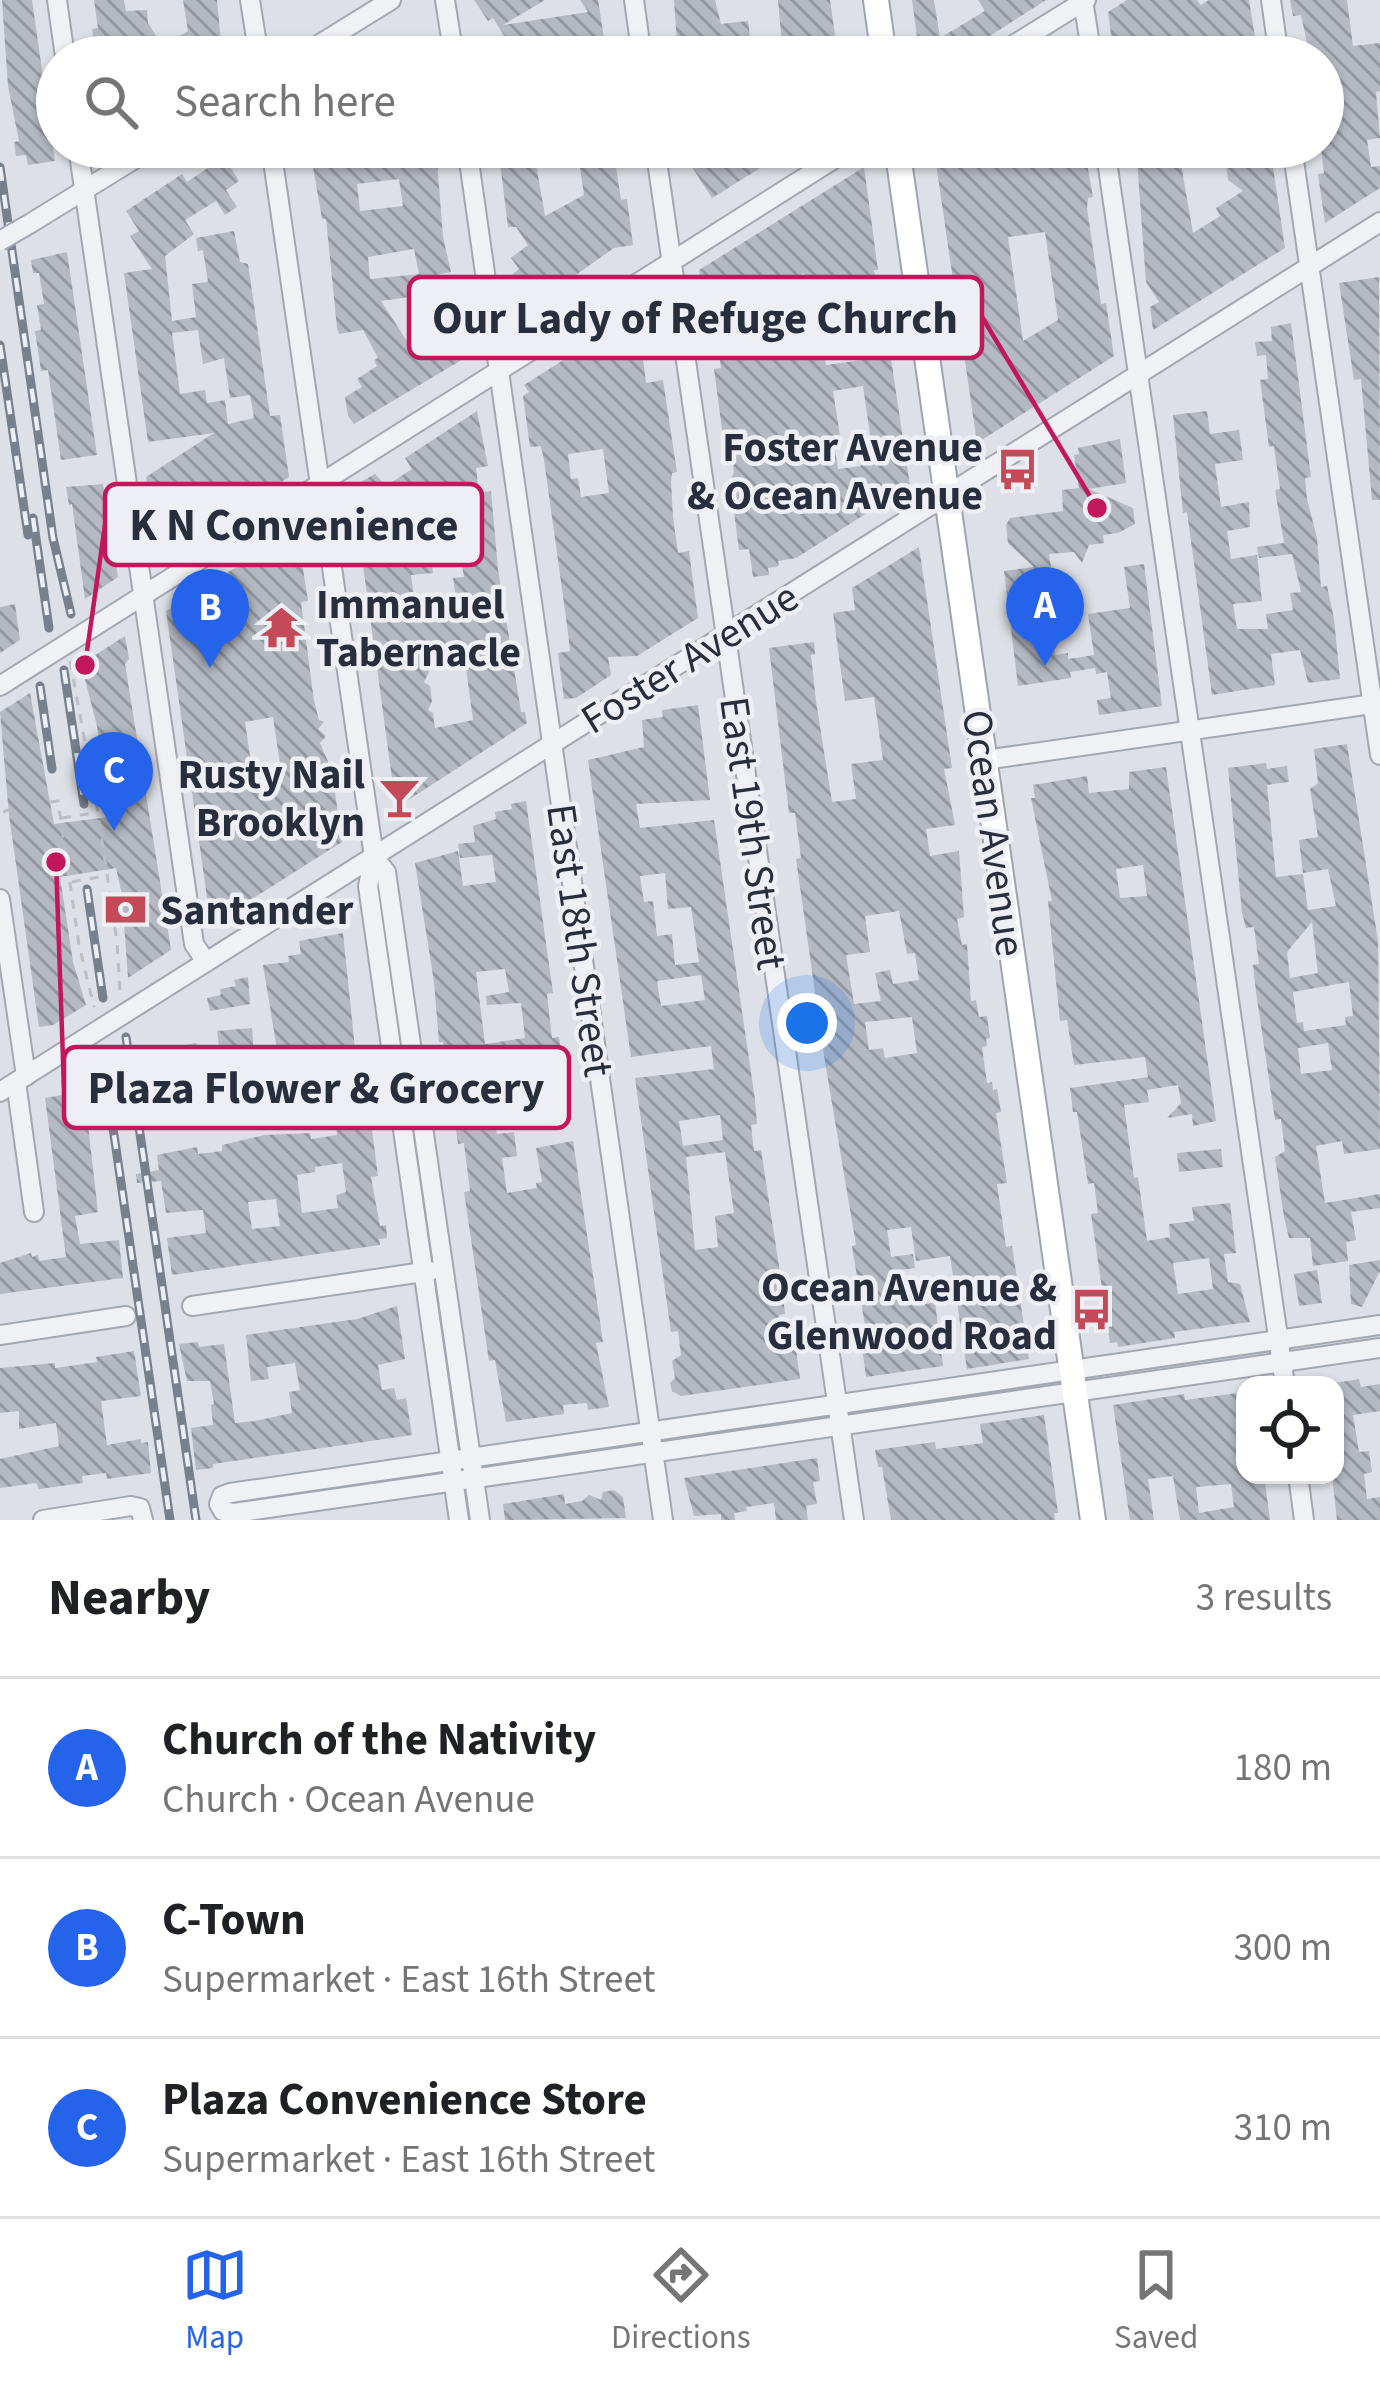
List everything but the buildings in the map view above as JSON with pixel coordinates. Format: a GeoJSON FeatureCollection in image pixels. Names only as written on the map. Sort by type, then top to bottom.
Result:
{"type":"FeatureCollection","features":[{"type":"Feature","properties":{"kind":"main road"},"geometry":{"type":"LineString","coordinates":[[876,0],[881,36]]}},
{"type":"Feature","properties":{"kind":"main road","name":"Ocean Avenue"},"geometry":{"type":"LineString","coordinates":[[900,168],[1094,1520]]}},
{"type":"Feature","properties":{"kind":"street"},"geometry":{"type":"LineString","coordinates":[[57,0],[62,36]]}},
{"type":"Feature","properties":{"kind":"street"},"geometry":{"type":"LineString","coordinates":[[250,0],[256,36]]}},
{"type":"Feature","properties":{"kind":"street"},"geometry":{"type":"LineString","coordinates":[[333,36],[391,0]]}},
{"type":"Feature","properties":{"kind":"street"},"geometry":{"type":"LineString","coordinates":[[446,0],[451,36]]}},
{"type":"Feature","properties":{"kind":"street"},"geometry":{"type":"LineString","coordinates":[[634,0],[639,36]]}},
{"type":"Feature","properties":{"kind":"street"},"geometry":{"type":"LineString","coordinates":[[1027,36],[1084,0],[1089,36]]}},
{"type":"Feature","properties":{"kind":"street"},"geometry":{"type":"LineString","coordinates":[[1271,0],[1276,36]]}},
{"type":"Feature","properties":{"kind":"street"},"geometry":{"type":"LineString","coordinates":[[81,168],[194,944],[206,962]]}},
{"type":"Feature","properties":{"kind":"street"},"geometry":{"type":"LineString","coordinates":[[0,242],[121,168]]}},
{"type":"Feature","properties":{"kind":"street"},"geometry":{"type":"LineString","coordinates":[[275,168],[374,856],[368,886],[406,1080],[464,1480],[480,1520]]}},
{"type":"Feature","properties":{"kind":"street","name":"East 18th Street"},"geometry":{"type":"LineString","coordinates":[[469,168],[663,1520]]}},
{"type":"Feature","properties":{"kind":"street","name":"East 19th Street"},"geometry":{"type":"LineString","coordinates":[[658,168],[854,1520]]}},
{"type":"Feature","properties":{"kind":"street"},"geometry":{"type":"LineString","coordinates":[[0,686],[820,168]]}},
{"type":"Feature","properties":{"kind":"street"},"geometry":{"type":"LineString","coordinates":[[1108,168],[1284,1376]]}},
{"type":"Feature","properties":{"kind":"street"},"geometry":{"type":"LineString","coordinates":[[1295,168],[1380,754]]}},
{"type":"Feature","properties":{"kind":"street","name":"Foster Avenue"},"geometry":{"type":"LineString","coordinates":[[14,1083],[1380,223]]}},
{"type":"Feature","properties":{"kind":"street"},"geometry":{"type":"LineString","coordinates":[[986,760],[1376,704]]}},
{"type":"Feature","properties":{"kind":"street"},"geometry":{"type":"LineString","coordinates":[[0,899],[14,1083],[34,1212]]}},
{"type":"Feature","properties":{"kind":"street"},"geometry":{"type":"LineString","coordinates":[[152,1118],[406,1080]]}},
{"type":"Feature","properties":{"kind":"street"},"geometry":{"type":"LineString","coordinates":[[192,1306],[433,1271]]}},
{"type":"Feature","properties":{"kind":"street"},"geometry":{"type":"LineString","coordinates":[[0,1335],[126,1316]]}},
{"type":"Feature","properties":{"kind":"street"},"geometry":{"type":"LineString","coordinates":[[1380,1325],[1278,1340],[1073,1382],[840,1426],[234,1514],[223,1511],[219,1504],[226,1494],[837,1404],[1073,1382],[1282,1364],[1380,1348]]}},
{"type":"Feature","properties":{"kind":"street"},"geometry":{"type":"LineString","coordinates":[[317,1480],[322,1501]]}},
{"type":"Feature","properties":{"kind":"street"},"geometry":{"type":"LineString","coordinates":[[459,1520],[464,1480]]}},
{"type":"Feature","properties":{"kind":"street"},"geometry":{"type":"LineString","coordinates":[[1299,1484],[1304,1520]]}},
{"type":"Feature","properties":{"kind":"street"},"geometry":{"type":"LineString","coordinates":[[43,1520],[131,1506],[140,1508],[143,1520]]}},
{"type":"Feature","properties":{"kind":"path"},"geometry":{"type":"LineString","coordinates":[[70,660],[118,942],[120,991]]}},
{"type":"Feature","properties":{"kind":"path"},"geometry":{"type":"LineString","coordinates":[[50,802],[58,801],[94,1007]]}},
{"type":"Feature","properties":{"kind":"path"},"geometry":{"type":"LineString","coordinates":[[3,812],[14,808]]}},
{"type":"Feature","properties":{"kind":"path"},"geometry":{"type":"LineString","coordinates":[[61,818],[98,813]]}},
{"type":"Feature","properties":{"kind":"path"},"geometry":{"type":"LineString","coordinates":[[70,882],[106,876]]}},
{"type":"Feature","properties":{"kind":"railway"},"geometry":{"type":"LineString","coordinates":[[0,167],[53,538],[71,614]]}},
{"type":"Feature","properties":{"kind":"railway"},"geometry":{"type":"LineString","coordinates":[[0,345],[28,535]]}},
{"type":"Feature","properties":{"kind":"railway"},"geometry":{"type":"LineString","coordinates":[[33,518],[49,628]]}},
{"type":"Feature","properties":{"kind":"railway"},"geometry":{"type":"LineString","coordinates":[[64,670],[84,804]]}},
{"type":"Feature","properties":{"kind":"railway"},"geometry":{"type":"LineString","coordinates":[[40,686],[52,769]]}},
{"type":"Feature","properties":{"kind":"railway"},"geometry":{"type":"LineString","coordinates":[[87,889],[103,998]]}},
{"type":"Feature","properties":{"kind":"railway"},"geometry":{"type":"LineString","coordinates":[[126,1037],[196,1520]]}},
{"type":"Feature","properties":{"kind":"railway"},"geometry":{"type":"LineString","coordinates":[[102,1052],[170,1520]]}},
{"type":"Feature","properties":{"kind":"place","name":"Foster Avenue & Ocean Avenue"},"geometry":{"type":"Point","coordinates":[1017,470]}},
{"type":"Feature","properties":{"kind":"place","name":"Our Lady of Refuge Church"},"geometry":{"type":"Point","coordinates":[1097,508]}},
{"type":"Feature","properties":{"kind":"place","name":"Immanuel Tabernacle"},"geometry":{"type":"Point","coordinates":[282,627]}},
{"type":"Feature","properties":{"kind":"place","name":"K N Convenience"},"geometry":{"type":"Point","coordinates":[85,665]}},
{"type":"Feature","properties":{"kind":"place","name":"Church of the Nativity"},"geometry":{"type":"Point","coordinates":[1045,666]}},
{"type":"Feature","properties":{"kind":"place","name":"C-Town"},"geometry":{"type":"Point","coordinates":[210,668]}},
{"type":"Feature","properties":{"kind":"place","name":"Rusty Nail Brooklyn"},"geometry":{"type":"Point","coordinates":[399,797]}},
{"type":"Feature","properties":{"kind":"place","name":"Plaza Convenience Store"},"geometry":{"type":"Point","coordinates":[114,831]}},
{"type":"Feature","properties":{"kind":"place","name":"Plaza Flower & Grocery"},"geometry":{"type":"Point","coordinates":[56,862]}},
{"type":"Feature","properties":{"kind":"place","name":"Santander"},"geometry":{"type":"Point","coordinates":[126,909]}},
{"type":"Feature","properties":{"kind":"place","name":"Ocean Avenue & Glenwood Road"},"geometry":{"type":"Point","coordinates":[1091,1310]}}]}
